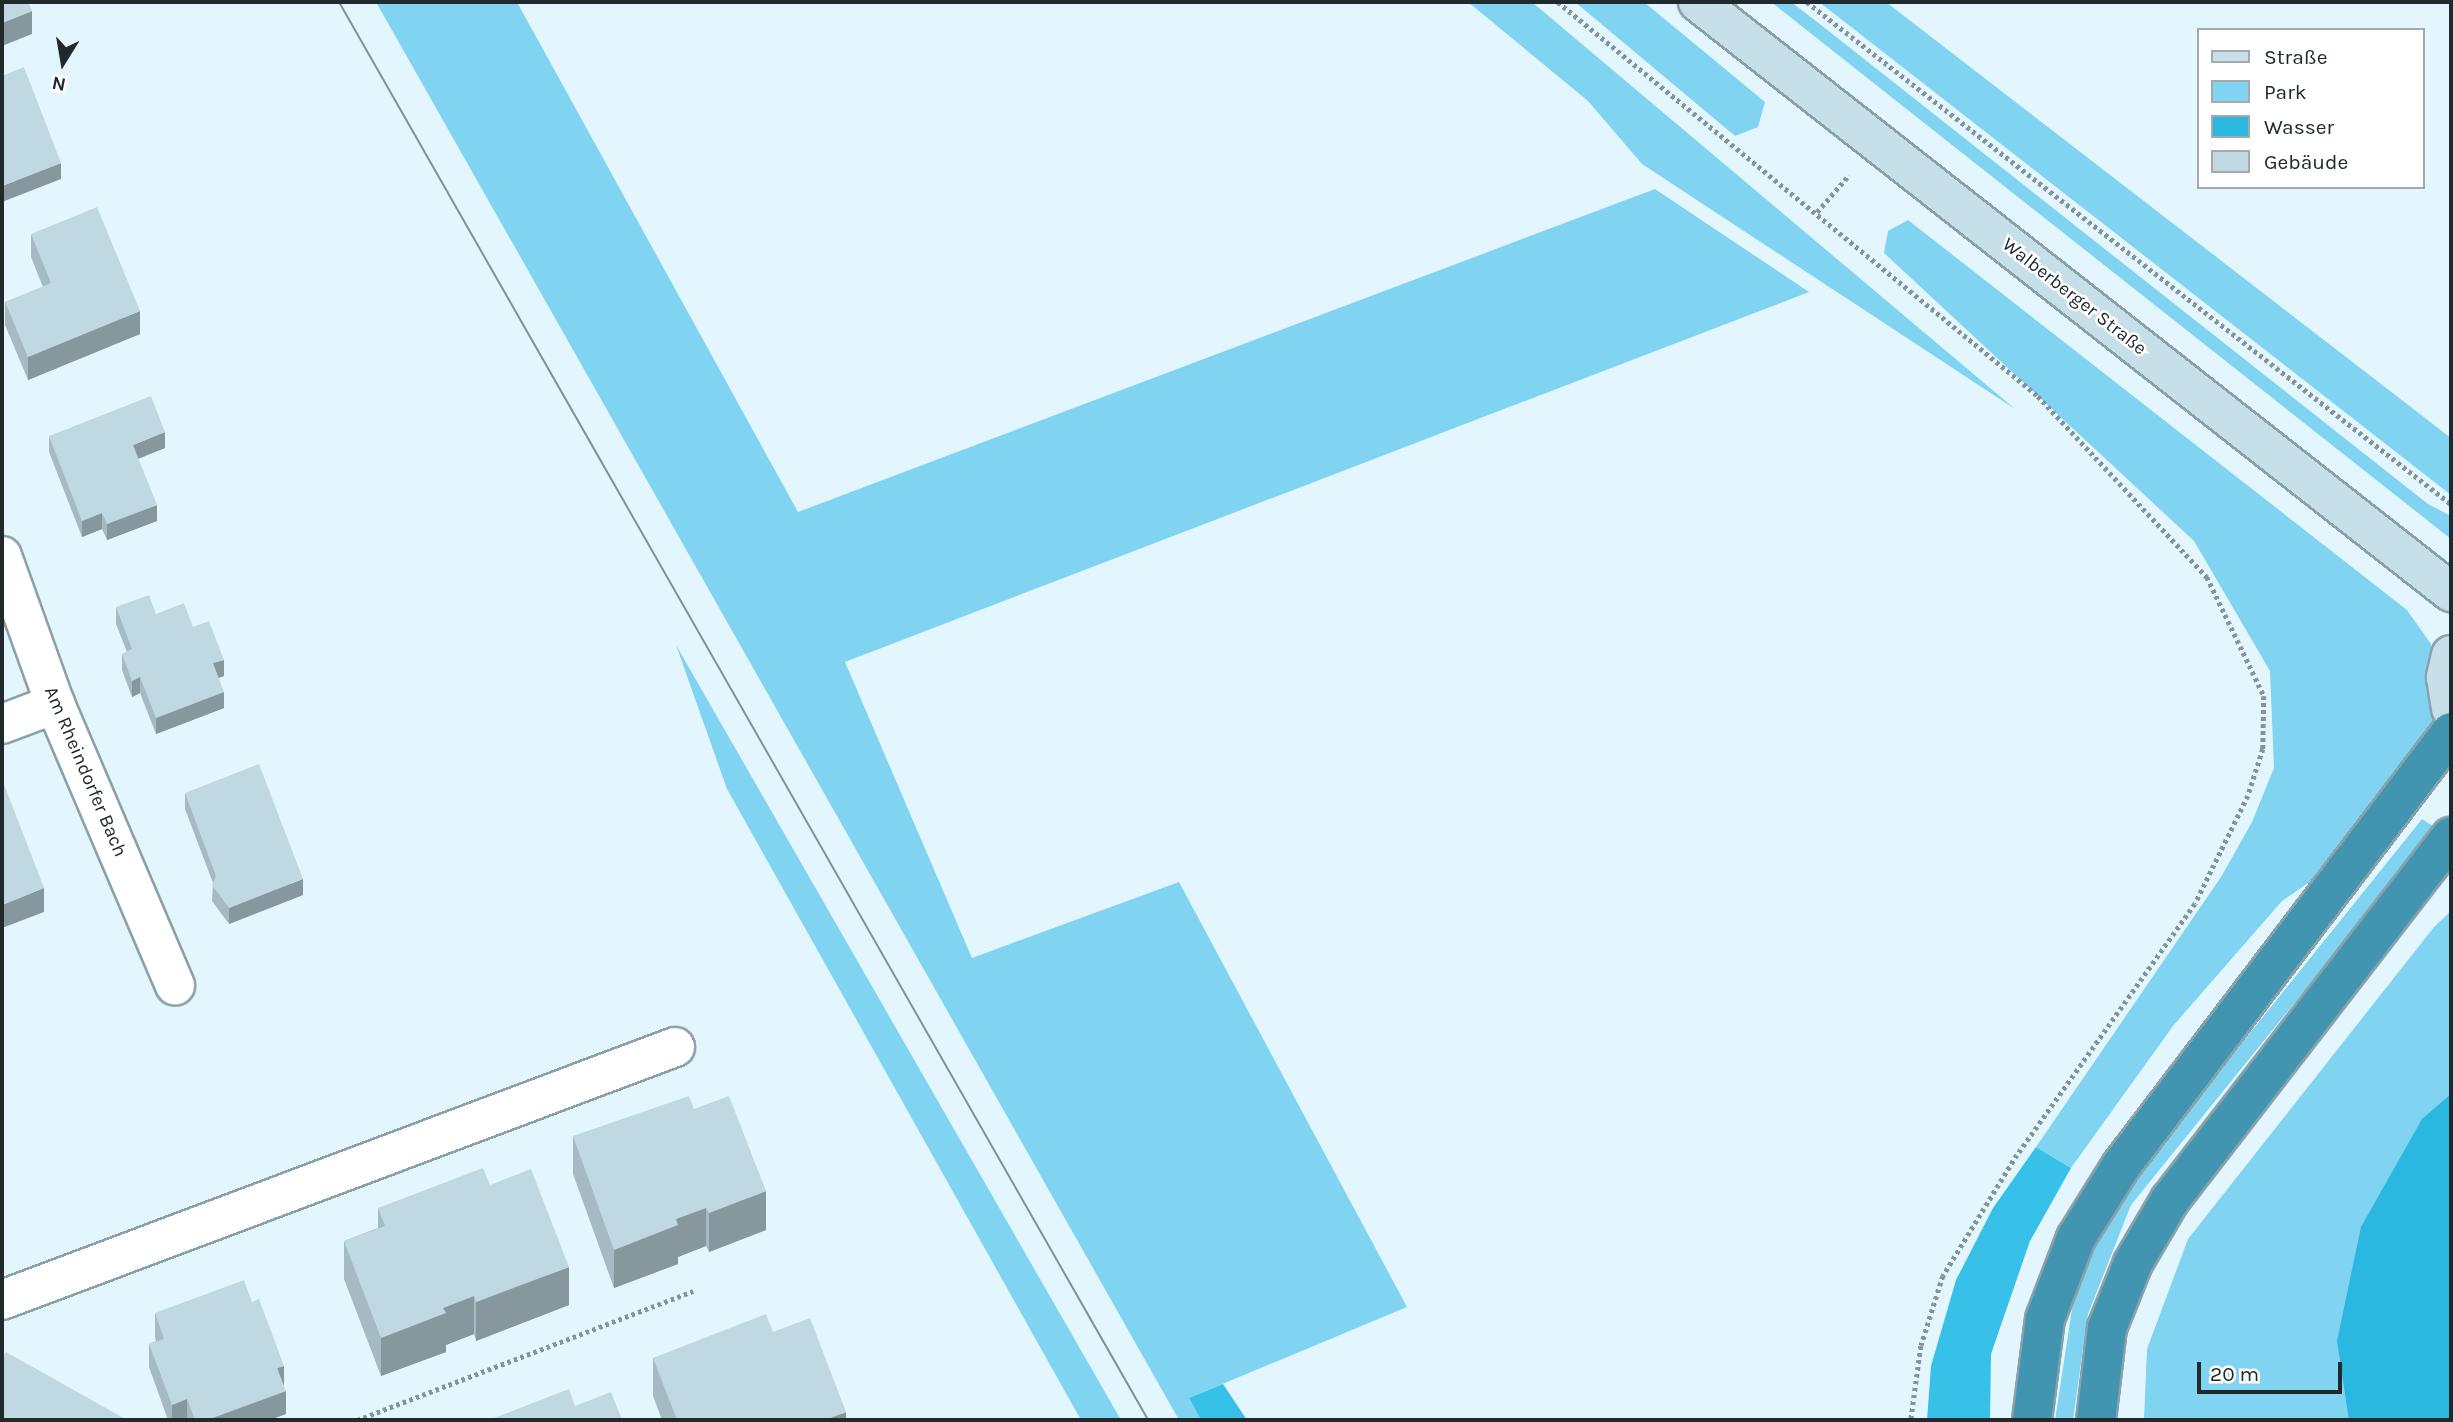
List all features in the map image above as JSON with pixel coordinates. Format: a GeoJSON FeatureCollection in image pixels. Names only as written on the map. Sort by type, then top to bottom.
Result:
{"type":"FeatureCollection","features":[{"type":"Feature","properties":{"kind":"highway"},"geometry":{"type":"LineString","coordinates":[[2032,1420],[2045,1319],[2076,1238],[2121,1166],[2451,732]]}},
{"type":"Feature","properties":{"kind":"highway"},"geometry":{"type":"LineString","coordinates":[[2096,1420],[2107,1328],[2133,1264],[2170,1200],[2451,837]]}},
{"type":"Feature","properties":{"kind":"highway"},"geometry":{"type":"LineString","coordinates":[[2406,898],[2451,870]]}},
{"type":"Feature","properties":{"kind":"main road","name":"Walberberger Straße"},"geometry":{"type":"LineString","coordinates":[[1699,2],[2451,592]]}},
{"type":"Feature","properties":{"kind":"main road"},"geometry":{"type":"LineString","coordinates":[[2451,654],[2446,677],[2451,709]]}},
{"type":"Feature","properties":{"kind":"street","name":"Am Rheindorfer Bach"},"geometry":{"type":"LineString","coordinates":[[2,556],[55,704],[175,986]]}},
{"type":"Feature","properties":{"kind":"street"},"geometry":{"type":"LineString","coordinates":[[2,724],[55,704]]}},
{"type":"Feature","properties":{"kind":"street"},"geometry":{"type":"LineString","coordinates":[[2,1300],[675,1047]]}},
{"type":"Feature","properties":{"kind":"path"},"geometry":{"type":"LineString","coordinates":[[1558,2],[2038,396],[2207,578],[2264,696],[2263,749],[2248,796],[2194,904],[2017,1155],[1943,1276],[1921,1346],[1911,1420]]}},
{"type":"Feature","properties":{"kind":"path"},"geometry":{"type":"LineString","coordinates":[[1807,2],[2451,504]]}},
{"type":"Feature","properties":{"kind":"path"},"geometry":{"type":"LineString","coordinates":[[357,1420],[693,1291]]}},
{"type":"Feature","properties":{"kind":"green space"},"geometry":{"type":"Polygon","coordinates":[[[376,2],[517,2],[798,512],[1655,189],[1809,292],[845,662],[972,958],[1179,882],[1407,1307],[1189,1398],[1201,1420],[1179,1420],[376,2]]]}},
{"type":"Feature","properties":{"kind":"green space"},"geometry":{"type":"Polygon","coordinates":[[[1468,2],[1532,2],[2015,409],[1642,164],[1588,101],[1468,2]]]}},
{"type":"Feature","properties":{"kind":"green space"},"geometry":{"type":"Polygon","coordinates":[[[1575,2],[1644,2],[1765,102],[1758,127],[1735,136],[1575,2]]]}},
{"type":"Feature","properties":{"kind":"green space"},"geometry":{"type":"Polygon","coordinates":[[[1771,2],[1791,2],[2428,504],[2451,516],[2451,539],[1771,2]]]}},
{"type":"Feature","properties":{"kind":"green space"},"geometry":{"type":"Polygon","coordinates":[[[1819,2],[1886,2],[2451,438],[2451,495],[1819,2]]]}},
{"type":"Feature","properties":{"kind":"green space"},"geometry":{"type":"Polygon","coordinates":[[[1908,220],[2407,610],[2431,644],[2438,716],[2419,760],[2336,864],[2282,901],[2173,1026],[2071,1168],[2036,1147],[2221,877],[2252,822],[2274,768],[2270,671],[2194,541],[1884,253],[1888,231],[1908,220]]]}},
{"type":"Feature","properties":{"kind":"green space"},"geometry":{"type":"Polygon","coordinates":[[[676,645],[1121,1420],[1081,1420],[727,789],[676,645]]]}},
{"type":"Feature","properties":{"kind":"green space"},"geometry":{"type":"Polygon","coordinates":[[[2422,819],[2436,828],[2131,1205],[2088,1314],[2073,1420],[2055,1420],[2074,1296],[2096,1246],[2147,1161],[2422,819]]]}},
{"type":"Feature","properties":{"kind":"green space"},"geometry":{"type":"Polygon","coordinates":[[[2451,911],[2451,1420],[2144,1420],[2147,1349],[2188,1239],[2434,927],[2451,911]]]}},
{"type":"Feature","properties":{"kind":"shaded area"},"geometry":{"type":"Polygon","coordinates":[[[2036,1147],[2071,1168],[2030,1241],[1991,1354],[1990,1420],[1927,1420],[1931,1366],[1956,1280],[1993,1208],[2036,1147]]]}},
{"type":"Feature","properties":{"kind":"shaded area"},"geometry":{"type":"Polygon","coordinates":[[[1223,1384],[1247,1420],[1201,1420],[1189,1398],[1223,1384]]]}},
{"type":"Feature","properties":{"kind":"water"},"geometry":{"type":"Polygon","coordinates":[[[2451,1094],[2451,1420],[2349,1420],[2337,1341],[2361,1227],[2422,1119],[2451,1094]]]}},
{"type":"Feature","properties":{"kind":"building"},"geometry":{"type":"Polygon","coordinates":[[[2,2],[28,2],[32,11],[2,23],[2,2]]]}},
{"type":"Feature","properties":{"kind":"building"},"geometry":{"type":"Polygon","coordinates":[[[24,67],[61,163],[2,186],[2,76],[24,67]]]}},
{"type":"Feature","properties":{"kind":"building"},"geometry":{"type":"Polygon","coordinates":[[[97,207],[140,311],[28,357],[5,302],[51,283],[31,234],[97,207]]]}},
{"type":"Feature","properties":{"kind":"building"},"geometry":{"type":"Polygon","coordinates":[[[151,396],[165,432],[133,445],[157,505],[107,524],[102,513],[82,521],[49,436],[151,396]]]}},
{"type":"Feature","properties":{"kind":"building"},"geometry":{"type":"Polygon","coordinates":[[[149,595],[156,614],[184,603],[193,627],[209,621],[224,660],[213,663],[224,692],[156,718],[140,677],[132,681],[122,654],[132,649],[116,607],[149,595]]]}},
{"type":"Feature","properties":{"kind":"building"},"geometry":{"type":"Polygon","coordinates":[[[259,764],[303,879],[229,908],[212,885],[216,876],[185,793],[259,764]]]}},
{"type":"Feature","properties":{"kind":"building"},"geometry":{"type":"Polygon","coordinates":[[[2,779],[44,888],[2,905],[2,779]]]}},
{"type":"Feature","properties":{"kind":"building"},"geometry":{"type":"Polygon","coordinates":[[[689,1096],[694,1109],[729,1096],[766,1191],[709,1213],[706,1208],[676,1219],[678,1225],[614,1250],[573,1136],[689,1096]]]}},
{"type":"Feature","properties":{"kind":"building"},"geometry":{"type":"Polygon","coordinates":[[[483,1168],[490,1185],[531,1169],[569,1267],[476,1302],[474,1296],[443,1308],[446,1313],[381,1338],[344,1241],[385,1226],[378,1208],[483,1168]]]}},
{"type":"Feature","properties":{"kind":"building"},"geometry":{"type":"Polygon","coordinates":[[[244,1280],[252,1302],[259,1299],[284,1366],[277,1368],[286,1391],[207,1420],[195,1420],[187,1399],[172,1405],[149,1344],[164,1339],[155,1313],[244,1280]]]}},
{"type":"Feature","properties":{"kind":"building"},"geometry":{"type":"Polygon","coordinates":[[[766,1314],[773,1332],[810,1318],[846,1412],[825,1420],[677,1420],[653,1358],[766,1314]]]}},
{"type":"Feature","properties":{"kind":"building"},"geometry":{"type":"Polygon","coordinates":[[[6,1352],[127,1420],[2,1420],[2,1359],[6,1352]]]}},
{"type":"Feature","properties":{"kind":"building"},"geometry":{"type":"Polygon","coordinates":[[[569,1389],[575,1406],[611,1392],[622,1420],[489,1420],[569,1389]]]}},
{"type":"Feature","properties":{"kind":"tram line"},"geometry":{"type":"LineString","coordinates":[[339,2],[1148,1420]]}}]}
